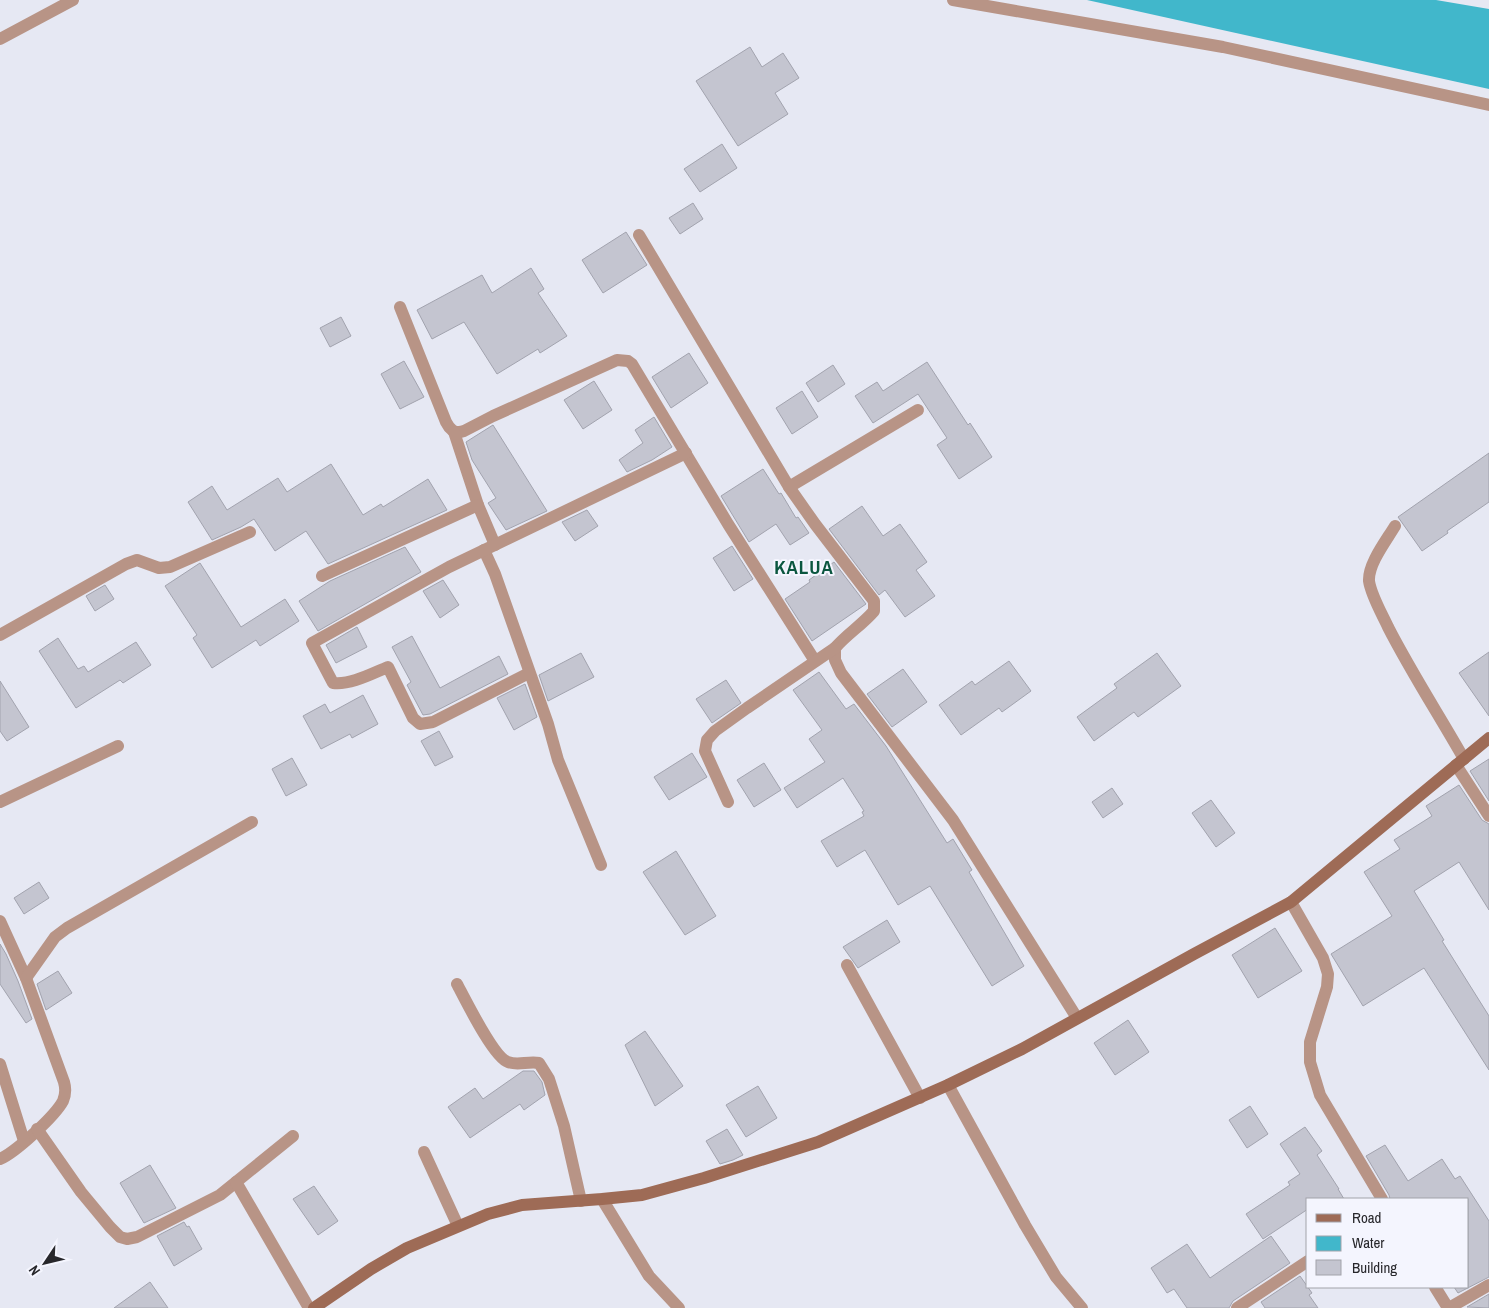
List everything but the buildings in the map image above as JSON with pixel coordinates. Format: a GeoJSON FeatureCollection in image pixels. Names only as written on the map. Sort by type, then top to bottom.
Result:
{"type":"FeatureCollection","features":[{"type":"Feature","properties":{"kind":"street"},"geometry":{"type":"LineString","coordinates":[[0,39],[73,0]]}},
{"type":"Feature","properties":{"kind":"street"},"geometry":{"type":"LineString","coordinates":[[953,0],[1223,47],[1489,105]]}},
{"type":"Feature","properties":{"kind":"street"},"geometry":{"type":"LineString","coordinates":[[639,235],[789,487],[874,601],[874,611],[865,622],[846,636],[835,648],[715,731],[707,740],[705,752],[728,802]]}},
{"type":"Feature","properties":{"kind":"street"},"geometry":{"type":"LineString","coordinates":[[400,307],[446,422],[454,432],[490,547],[495,574],[548,724],[558,760],[600,865]]}},
{"type":"Feature","properties":{"kind":"street"},"geometry":{"type":"LineString","coordinates":[[454,432],[464,431],[492,416],[617,360],[628,361],[635,368],[728,524],[815,661]]}},
{"type":"Feature","properties":{"kind":"street"},"geometry":{"type":"LineString","coordinates":[[789,487],[918,410]]}},
{"type":"Feature","properties":{"kind":"street"},"geometry":{"type":"LineString","coordinates":[[530,673],[432,722],[420,724],[413,718],[388,667],[352,682],[333,683],[312,643],[449,567],[686,453]]}},
{"type":"Feature","properties":{"kind":"street"},"geometry":{"type":"LineString","coordinates":[[322,576],[478,506]]}},
{"type":"Feature","properties":{"kind":"street"},"geometry":{"type":"LineString","coordinates":[[1395,526],[1376,557],[1369,581],[1396,643],[1489,816]]}},
{"type":"Feature","properties":{"kind":"street"},"geometry":{"type":"LineString","coordinates":[[0,635],[126,564],[137,560],[159,568],[170,566],[250,532]]}},
{"type":"Feature","properties":{"kind":"street"},"geometry":{"type":"LineString","coordinates":[[835,648],[835,660],[841,673],[953,820],[1077,1018]]}},
{"type":"Feature","properties":{"kind":"street"},"geometry":{"type":"LineString","coordinates":[[314,1308],[371,1269],[407,1248],[488,1214],[522,1205],[602,1200],[642,1195],[704,1178],[818,1142],[948,1085],[1022,1049],[1292,902],[1489,738]]}},
{"type":"Feature","properties":{"kind":"street"},"geometry":{"type":"LineString","coordinates":[[0,802],[118,746]]}},
{"type":"Feature","properties":{"kind":"street"},"geometry":{"type":"LineString","coordinates":[[26,978],[56,937],[67,928],[252,822]]}},
{"type":"Feature","properties":{"kind":"street"},"geometry":{"type":"LineString","coordinates":[[1292,902],[1322,958],[1328,974],[1327,987],[1310,1042],[1310,1062],[1320,1095],[1381,1198]]}},
{"type":"Feature","properties":{"kind":"street"},"geometry":{"type":"LineString","coordinates":[[0,921],[26,978],[66,1091],[62,1102],[37,1129],[8,1155],[0,1159]]}},
{"type":"Feature","properties":{"kind":"street"},"geometry":{"type":"LineString","coordinates":[[847,965],[920,1098]]}},
{"type":"Feature","properties":{"kind":"street"},"geometry":{"type":"LineString","coordinates":[[457,984],[500,1057],[507,1062],[532,1061],[538,1063],[549,1078],[564,1126],[581,1201]]}},
{"type":"Feature","properties":{"kind":"street"},"geometry":{"type":"LineString","coordinates":[[0,1064],[24,1141]]}},
{"type":"Feature","properties":{"kind":"street"},"geometry":{"type":"LineString","coordinates":[[948,1085],[1025,1225],[1056,1277],[1082,1308]]}},
{"type":"Feature","properties":{"kind":"street"},"geometry":{"type":"LineString","coordinates":[[37,1129],[98,1213],[120,1237],[127,1240],[137,1238],[220,1195],[293,1136]]}},
{"type":"Feature","properties":{"kind":"street"},"geometry":{"type":"LineString","coordinates":[[424,1152],[458,1226]]}},
{"type":"Feature","properties":{"kind":"street"},"geometry":{"type":"LineString","coordinates":[[236,1182],[308,1308]]}},
{"type":"Feature","properties":{"kind":"street"},"geometry":{"type":"LineString","coordinates":[[602,1200],[648,1276],[679,1308]]}},
{"type":"Feature","properties":{"kind":"street"},"geometry":{"type":"LineString","coordinates":[[1237,1308],[1306,1262]]}},
{"type":"Feature","properties":{"kind":"street"},"geometry":{"type":"LineString","coordinates":[[1436,1288],[1449,1308],[1489,1285]]}},
{"type":"Feature","properties":{"kind":"water"},"geometry":{"type":"Polygon","coordinates":[[[1087,0],[1436,0],[1489,9],[1489,89],[1087,0]]]}},
{"type":"Feature","properties":{"kind":"district","name":"KALUA"},"geometry":{"type":"Point","coordinates":[804,567]}}]}
